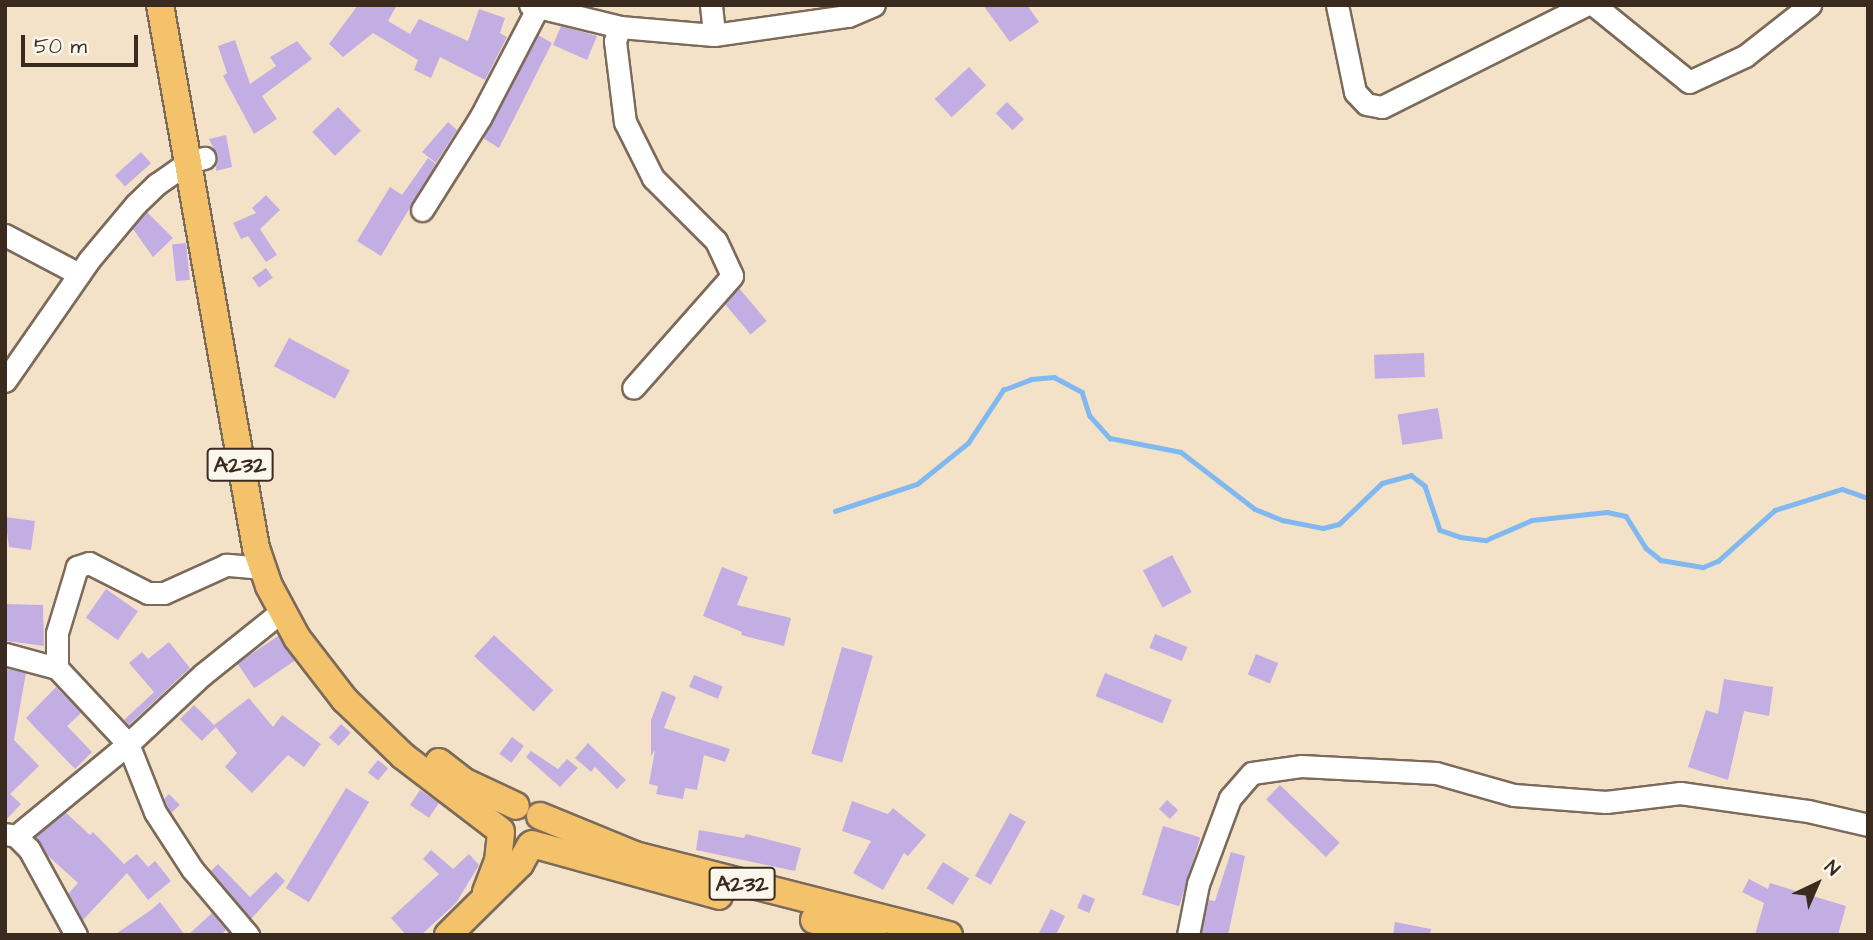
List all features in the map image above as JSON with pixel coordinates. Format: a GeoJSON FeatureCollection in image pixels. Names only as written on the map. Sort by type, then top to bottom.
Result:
{"type":"FeatureCollection","features":[{"type":"Feature","properties":{"kind":"main road","name":"A232"},"geometry":{"type":"LineString","coordinates":[[160,5],[197,160],[269,545],[279,573],[328,657],[385,719],[465,782],[528,811],[635,855],[949,935]]}},
{"type":"Feature","properties":{"kind":"main road","name":"A232"},"geometry":{"type":"LineString","coordinates":[[176,5],[197,160],[262,568],[282,611],[345,700],[403,756],[501,832],[510,843],[531,845],[873,935]]}},
{"type":"Feature","properties":{"kind":"main road"},"geometry":{"type":"LineString","coordinates":[[448,935],[482,898],[520,864],[531,845],[541,835],[528,811],[504,815],[498,861],[482,898]]}},
{"type":"Feature","properties":{"kind":"street"},"geometry":{"type":"LineString","coordinates":[[530,5],[620,27],[714,35],[848,16],[874,5]]}},
{"type":"Feature","properties":{"kind":"street"},"geometry":{"type":"LineString","coordinates":[[711,5],[714,35]]}},
{"type":"Feature","properties":{"kind":"street"},"geometry":{"type":"LineString","coordinates":[[1337,5],[1355,92],[1366,104],[1382,107],[1586,5]]}},
{"type":"Feature","properties":{"kind":"street"},"geometry":{"type":"LineString","coordinates":[[1594,5],[1689,82],[1745,56],[1811,5]]}},
{"type":"Feature","properties":{"kind":"street"},"geometry":{"type":"LineString","coordinates":[[422,209],[480,118],[539,6]]}},
{"type":"Feature","properties":{"kind":"street"},"geometry":{"type":"LineString","coordinates":[[620,27],[615,41],[625,122],[653,178],[716,241],[732,276],[633,388]]}},
{"type":"Feature","properties":{"kind":"street"},"geometry":{"type":"LineString","coordinates":[[5,381],[11,360],[136,204],[197,160]]}},
{"type":"Feature","properties":{"kind":"street"},"geometry":{"type":"LineString","coordinates":[[5,235],[79,274]]}},
{"type":"Feature","properties":{"kind":"street"},"geometry":{"type":"LineString","coordinates":[[57,668],[57,633],[77,567],[89,563],[148,593],[164,593],[226,565],[262,568]]}},
{"type":"Feature","properties":{"kind":"street"},"geometry":{"type":"LineString","coordinates":[[76,935],[29,849],[11,835],[128,744],[202,675],[282,611]]}},
{"type":"Feature","properties":{"kind":"street"},"geometry":{"type":"LineString","coordinates":[[5,654],[57,668],[128,744],[155,812],[192,869],[247,935]]}},
{"type":"Feature","properties":{"kind":"street"},"geometry":{"type":"LineString","coordinates":[[1188,935],[1198,884],[1230,798],[1252,773],[1301,766],[1436,773],[1514,795],[1606,802],[1680,793],[1808,811],[1868,825]]}},
{"type":"Feature","properties":{"kind":"building"},"geometry":{"type":"Polygon","coordinates":[[[358,5],[397,5],[388,21],[410,34],[419,19],[468,41],[479,9],[505,18],[500,33],[507,37],[485,80],[440,57],[431,78],[414,70],[418,60],[373,33],[343,57],[329,44],[358,5]]]}},
{"type":"Feature","properties":{"kind":"building"},"geometry":{"type":"Polygon","coordinates":[[[983,5],[1027,5],[1039,22],[1010,42],[983,5]]]}},
{"type":"Feature","properties":{"kind":"building"},"geometry":{"type":"Polygon","coordinates":[[[561,26],[597,36],[587,60],[553,45],[561,26]]]}},
{"type":"Feature","properties":{"kind":"building"},"geometry":{"type":"Polygon","coordinates":[[[538,35],[552,43],[499,148],[483,138],[538,35]]]}},
{"type":"Feature","properties":{"kind":"building"},"geometry":{"type":"Polygon","coordinates":[[[235,40],[250,84],[276,66],[270,57],[297,41],[312,59],[262,96],[277,119],[254,134],[223,76],[227,73],[218,46],[235,40]]]}},
{"type":"Feature","properties":{"kind":"building"},"geometry":{"type":"Polygon","coordinates":[[[969,67],[986,85],[952,117],[935,99],[969,67]]]}},
{"type":"Feature","properties":{"kind":"building"},"geometry":{"type":"Polygon","coordinates":[[[1007,102],[1024,119],[1013,130],[996,113],[1007,102]]]}},
{"type":"Feature","properties":{"kind":"building"},"geometry":{"type":"Polygon","coordinates":[[[338,107],[361,131],[335,156],[312,132],[338,107]]]}},
{"type":"Feature","properties":{"kind":"building"},"geometry":{"type":"Polygon","coordinates":[[[448,122],[457,130],[436,163],[422,152],[448,122]]]}},
{"type":"Feature","properties":{"kind":"building"},"geometry":{"type":"Polygon","coordinates":[[[226,135],[232,167],[216,171],[217,155],[209,139],[226,135]]]}},
{"type":"Feature","properties":{"kind":"building"},"geometry":{"type":"Polygon","coordinates":[[[141,152],[151,163],[125,187],[115,175],[141,152]]]}},
{"type":"Feature","properties":{"kind":"building"},"geometry":{"type":"Polygon","coordinates":[[[428,158],[436,164],[381,256],[357,241],[390,187],[402,195],[428,158]]]}},
{"type":"Feature","properties":{"kind":"building"},"geometry":{"type":"Polygon","coordinates":[[[266,195],[280,210],[260,229],[277,255],[266,262],[248,236],[241,239],[233,223],[256,213],[252,208],[266,195]]]}},
{"type":"Feature","properties":{"kind":"building"},"geometry":{"type":"Polygon","coordinates":[[[147,212],[173,238],[153,257],[133,229],[147,212]]]}},
{"type":"Feature","properties":{"kind":"building"},"geometry":{"type":"Polygon","coordinates":[[[186,243],[190,280],[176,281],[172,244],[186,243]]]}},
{"type":"Feature","properties":{"kind":"building"},"geometry":{"type":"Polygon","coordinates":[[[266,268],[273,278],[259,288],[252,278],[266,268]]]}},
{"type":"Feature","properties":{"kind":"building"},"geometry":{"type":"Polygon","coordinates":[[[739,288],[767,321],[751,334],[723,301],[739,288]]]}},
{"type":"Feature","properties":{"kind":"building"},"geometry":{"type":"Polygon","coordinates":[[[289,338],[350,370],[335,399],[274,366],[289,338]]]}},
{"type":"Feature","properties":{"kind":"building"},"geometry":{"type":"Polygon","coordinates":[[[1424,353],[1425,377],[1375,379],[1374,355],[1424,353]]]}},
{"type":"Feature","properties":{"kind":"building"},"geometry":{"type":"Polygon","coordinates":[[[1438,408],[1443,439],[1402,445],[1398,414],[1438,408]]]}},
{"type":"Feature","properties":{"kind":"building"},"geometry":{"type":"Polygon","coordinates":[[[5,517],[35,521],[31,550],[9,547],[5,517]]]}},
{"type":"Feature","properties":{"kind":"building"},"geometry":{"type":"Polygon","coordinates":[[[1172,555],[1192,592],[1163,608],[1143,570],[1172,555]]]}},
{"type":"Feature","properties":{"kind":"building"},"geometry":{"type":"Polygon","coordinates":[[[722,567],[748,577],[737,605],[791,618],[784,646],[741,635],[742,632],[703,616],[722,567]]]}},
{"type":"Feature","properties":{"kind":"building"},"geometry":{"type":"Polygon","coordinates":[[[106,589],[138,611],[118,640],[86,618],[106,589]]]}},
{"type":"Feature","properties":{"kind":"building"},"geometry":{"type":"Polygon","coordinates":[[[5,604],[43,605],[44,646],[7,641],[5,604]]]}},
{"type":"Feature","properties":{"kind":"building"},"geometry":{"type":"Polygon","coordinates":[[[1155,634],[1187,647],[1182,661],[1149,648],[1155,634]]]}},
{"type":"Feature","properties":{"kind":"building"},"geometry":{"type":"Polygon","coordinates":[[[494,635],[553,690],[533,711],[474,656],[494,635]]]}},
{"type":"Feature","properties":{"kind":"building"},"geometry":{"type":"Polygon","coordinates":[[[278,636],[295,661],[254,688],[237,663],[278,636]]]}},
{"type":"Feature","properties":{"kind":"building"},"geometry":{"type":"Polygon","coordinates":[[[169,642],[190,668],[129,725],[124,720],[154,692],[129,663],[142,652],[148,659],[169,642]]]}},
{"type":"Feature","properties":{"kind":"building"},"geometry":{"type":"Polygon","coordinates":[[[842,647],[873,656],[842,763],[811,754],[842,647]]]}},
{"type":"Feature","properties":{"kind":"building"},"geometry":{"type":"Polygon","coordinates":[[[1256,654],[1278,663],[1270,683],[1248,674],[1256,654]]]}},
{"type":"Feature","properties":{"kind":"building"},"geometry":{"type":"Polygon","coordinates":[[[5,668],[26,673],[14,740],[39,766],[10,794],[21,804],[5,821],[5,668]]]}},
{"type":"Feature","properties":{"kind":"building"},"geometry":{"type":"Polygon","coordinates":[[[1105,673],[1172,700],[1162,723],[1096,696],[1105,673]]]}},
{"type":"Feature","properties":{"kind":"building"},"geometry":{"type":"Polygon","coordinates":[[[694,675],[723,687],[718,699],[689,687],[694,675]]]}},
{"type":"Feature","properties":{"kind":"building"},"geometry":{"type":"Polygon","coordinates":[[[1724,679],[1773,687],[1769,716],[1744,711],[1728,780],[1688,767],[1706,710],[1718,714],[1724,679]]]}},
{"type":"Feature","properties":{"kind":"building"},"geometry":{"type":"Polygon","coordinates":[[[56,687],[81,713],[67,726],[92,752],[75,769],[26,718],[56,687]]]}},
{"type":"Feature","properties":{"kind":"building"},"geometry":{"type":"Polygon","coordinates":[[[662,691],[676,697],[664,728],[730,749],[725,762],[704,755],[697,790],[685,788],[683,799],[656,794],[658,786],[649,784],[655,750],[651,756],[651,720],[662,691]]]}},
{"type":"Feature","properties":{"kind":"building"},"geometry":{"type":"Polygon","coordinates":[[[249,698],[273,727],[282,715],[321,744],[304,767],[288,755],[252,793],[225,767],[237,753],[214,725],[249,698]]]}},
{"type":"Feature","properties":{"kind":"building"},"geometry":{"type":"Polygon","coordinates":[[[194,705],[216,727],[202,741],[180,719],[194,705]]]}},
{"type":"Feature","properties":{"kind":"building"},"geometry":{"type":"Polygon","coordinates":[[[341,724],[351,733],[339,746],[329,737],[341,724]]]}},
{"type":"Feature","properties":{"kind":"building"},"geometry":{"type":"Polygon","coordinates":[[[512,737],[524,746],[511,763],[499,754],[512,737]]]}},
{"type":"Feature","properties":{"kind":"building"},"geometry":{"type":"Polygon","coordinates":[[[588,743],[626,780],[617,789],[595,767],[591,772],[575,758],[588,743]]]}},
{"type":"Feature","properties":{"kind":"building"},"geometry":{"type":"Polygon","coordinates":[[[531,751],[558,769],[567,759],[578,768],[560,787],[526,757],[531,751]]]}},
{"type":"Feature","properties":{"kind":"building"},"geometry":{"type":"Polygon","coordinates":[[[378,760],[388,768],[378,781],[368,772],[378,760]]]}},
{"type":"Feature","properties":{"kind":"building"},"geometry":{"type":"Polygon","coordinates":[[[1280,785],[1340,843],[1326,857],[1266,799],[1280,785]]]}},
{"type":"Feature","properties":{"kind":"building"},"geometry":{"type":"Polygon","coordinates":[[[346,788],[369,802],[309,902],[286,888],[346,788]]]}},
{"type":"Feature","properties":{"kind":"building"},"geometry":{"type":"Polygon","coordinates":[[[420,790],[439,803],[429,818],[410,805],[420,790]]]}},
{"type":"Feature","properties":{"kind":"building"},"geometry":{"type":"Polygon","coordinates":[[[169,794],[180,805],[171,813],[164,799],[169,794]]]}},
{"type":"Feature","properties":{"kind":"building"},"geometry":{"type":"Polygon","coordinates":[[[1167,800],[1178,810],[1170,819],[1159,809],[1167,800]]]}},
{"type":"Feature","properties":{"kind":"building"},"geometry":{"type":"Polygon","coordinates":[[[852,801],[888,814],[893,808],[926,835],[908,856],[904,853],[883,890],[853,873],[871,841],[842,831],[852,801]]]}},
{"type":"Feature","properties":{"kind":"building"},"geometry":{"type":"Polygon","coordinates":[[[65,812],[90,835],[93,832],[124,864],[137,854],[148,867],[155,861],[171,881],[148,900],[127,873],[83,920],[68,894],[78,883],[47,855],[36,837],[65,812]]]}},
{"type":"Feature","properties":{"kind":"building"},"geometry":{"type":"Polygon","coordinates":[[[1010,813],[1026,822],[991,885],[975,876],[1010,813]]]}},
{"type":"Feature","properties":{"kind":"building"},"geometry":{"type":"Polygon","coordinates":[[[1163,826],[1200,837],[1179,906],[1142,895],[1163,826]]]}},
{"type":"Feature","properties":{"kind":"building"},"geometry":{"type":"Polygon","coordinates":[[[699,830],[744,838],[746,834],[801,848],[795,871],[696,850],[699,830]]]}},
{"type":"Feature","properties":{"kind":"building"},"geometry":{"type":"Polygon","coordinates":[[[431,850],[453,869],[469,854],[479,865],[456,903],[421,935],[406,935],[391,918],[439,874],[423,859],[431,850]]]}},
{"type":"Feature","properties":{"kind":"building"},"geometry":{"type":"Polygon","coordinates":[[[1231,852],[1245,856],[1228,935],[1201,935],[1208,900],[1215,901],[1231,852]]]}},
{"type":"Feature","properties":{"kind":"building"},"geometry":{"type":"Polygon","coordinates":[[[943,862],[969,878],[953,905],[927,888],[943,862]]]}},
{"type":"Feature","properties":{"kind":"building"},"geometry":{"type":"Polygon","coordinates":[[[218,864],[250,897],[276,872],[285,881],[251,919],[211,871],[218,864]]]}},
{"type":"Feature","properties":{"kind":"building"},"geometry":{"type":"Polygon","coordinates":[[[1749,879],[1768,889],[1770,883],[1846,906],[1838,935],[1755,935],[1764,903],[1742,892],[1749,879]]]}},
{"type":"Feature","properties":{"kind":"building"},"geometry":{"type":"Polygon","coordinates":[[[1083,894],[1095,899],[1089,913],[1077,908],[1083,894]]]}},
{"type":"Feature","properties":{"kind":"building"},"geometry":{"type":"Polygon","coordinates":[[[160,902],[185,935],[114,935],[151,910],[160,902]]]}},
{"type":"Feature","properties":{"kind":"building"},"geometry":{"type":"Polygon","coordinates":[[[1051,909],[1065,916],[1056,935],[1038,935],[1051,909]]]}},
{"type":"Feature","properties":{"kind":"building"},"geometry":{"type":"Polygon","coordinates":[[[212,913],[226,930],[221,935],[188,935],[212,913]]]}},
{"type":"Feature","properties":{"kind":"building"},"geometry":{"type":"Polygon","coordinates":[[[1395,922],[1431,929],[1430,935],[1393,935],[1395,922]]]}},
{"type":"Feature","properties":{"kind":"waterway"},"geometry":{"type":"LineString","coordinates":[[835,511],[917,484],[968,443],[1003,390],[1031,379],[1054,377],[1082,392],[1090,416],[1110,438],[1181,452],[1255,509],[1282,520],[1323,528],[1339,524],[1382,483],[1411,475],[1425,486],[1440,530],[1460,537],[1486,540],[1532,520],[1607,512],[1626,516],[1646,548],[1661,560],[1703,567],[1718,561],[1775,510],[1842,489],[1868,498]]}}]}
